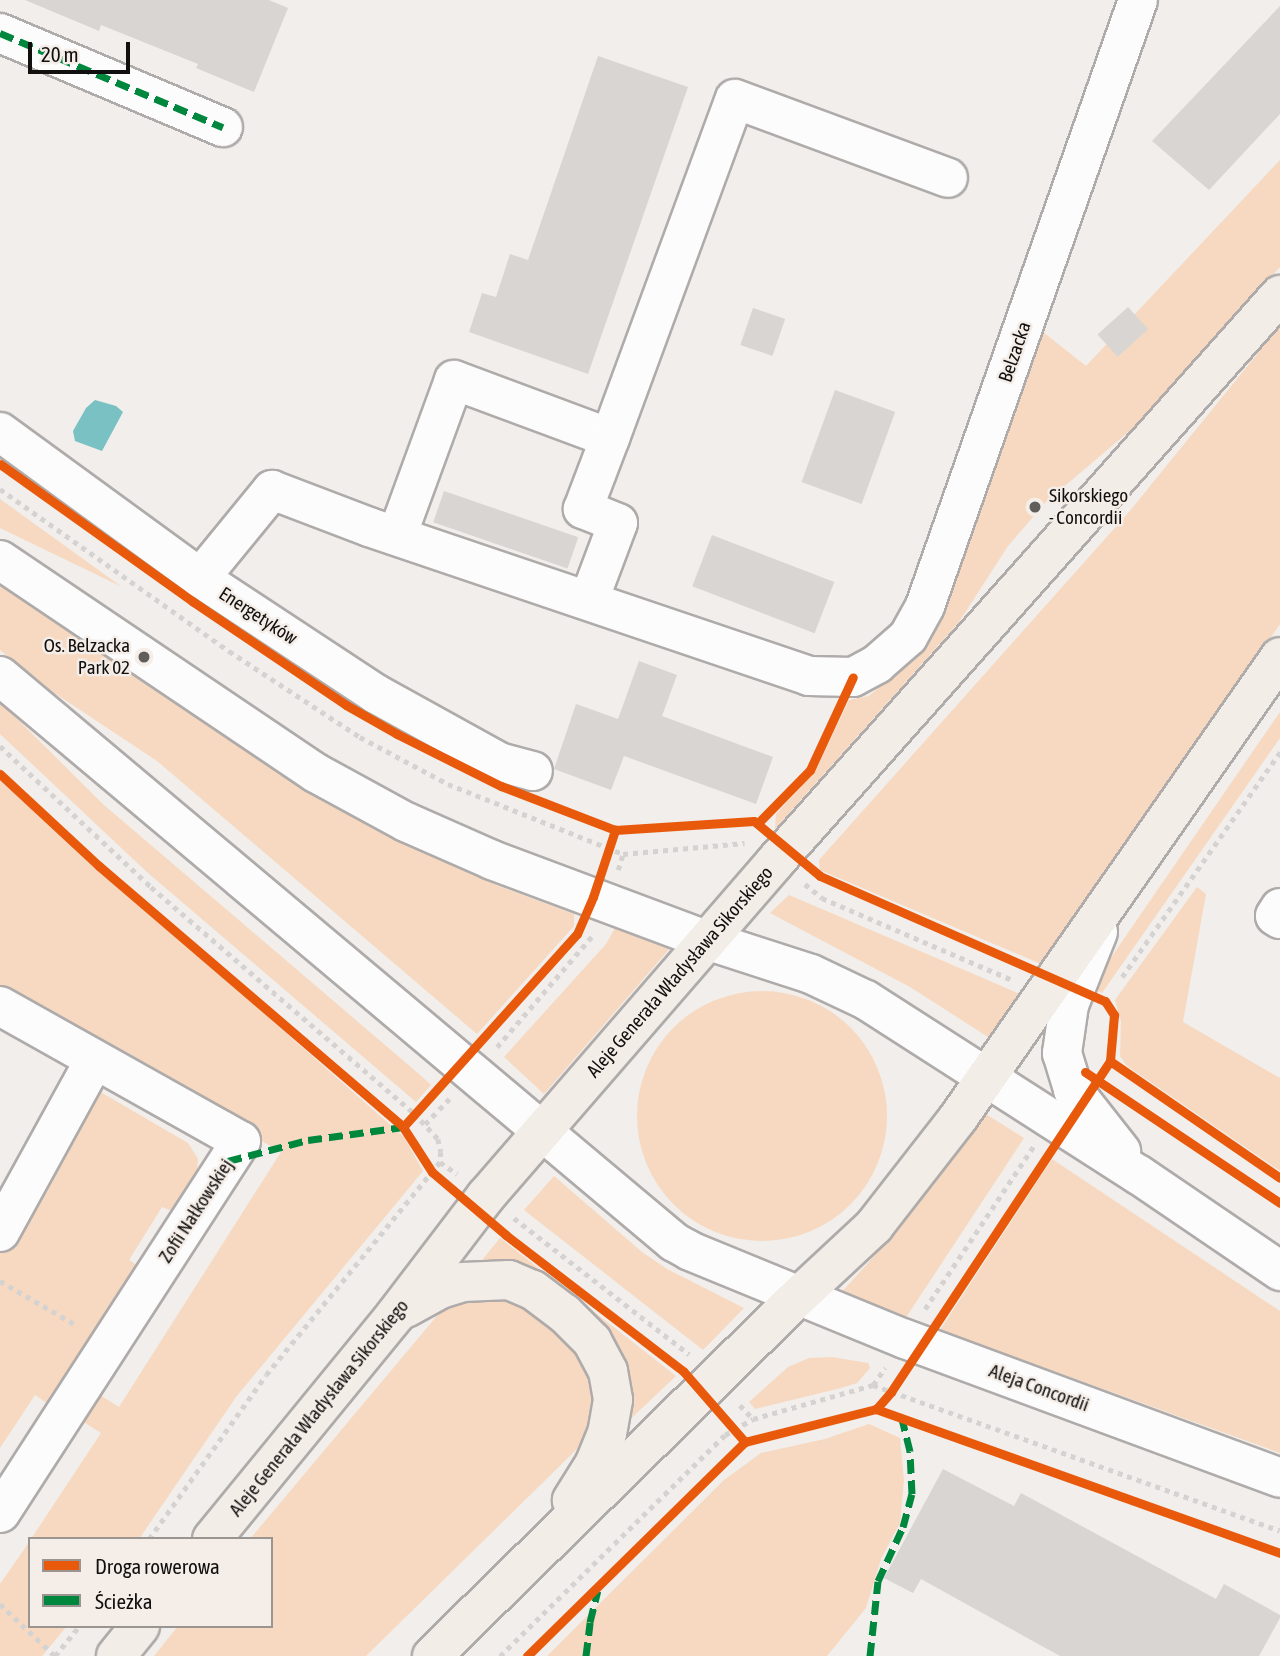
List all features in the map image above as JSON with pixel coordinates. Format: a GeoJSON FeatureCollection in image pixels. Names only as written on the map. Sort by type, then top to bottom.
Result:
{"type":"FeatureCollection","features":[{"type":"Feature","properties":{"kind":"main road","name":"Aleje Generała Władysława Sikorskiego"},"geometry":{"type":"LineString","coordinates":[[214,1537],[396,1314],[482,1203],[706,940],[1280,295]]}},
{"type":"Feature","properties":{"kind":"main road"},"geometry":{"type":"LineString","coordinates":[[432,1656],[881,1217],[986,1076],[1280,657]]}},
{"type":"Feature","properties":{"kind":"main road"},"geometry":{"type":"LineString","coordinates":[[396,1314],[452,1285],[480,1279],[509,1280],[533,1290],[564,1313],[602,1354],[612,1388],[607,1433],[595,1463],[540,1549]]}},
{"type":"Feature","properties":{"kind":"main road"},"geometry":{"type":"LineString","coordinates":[[116,1656],[138,1628]]}},
{"type":"Feature","properties":{"kind":"street","name":"Belzacka"},"geometry":{"type":"LineString","coordinates":[[589,600],[809,676],[853,677],[877,664],[908,637],[925,606],[1138,0]]}},
{"type":"Feature","properties":{"kind":"street"},"geometry":{"type":"LineString","coordinates":[[0,33],[223,127]]}},
{"type":"Feature","properties":{"kind":"street"},"geometry":{"type":"LineString","coordinates":[[200,578],[272,490],[397,536],[589,600],[618,523],[583,509],[735,99],[948,178]]}},
{"type":"Feature","properties":{"kind":"street"},"geometry":{"type":"LineString","coordinates":[[397,536],[454,380],[610,438]]}},
{"type":"Feature","properties":{"kind":"street","name":"Energetyków"},"geometry":{"type":"LineString","coordinates":[[0,432],[200,578],[376,694],[499,762],[533,771]]}},
{"type":"Feature","properties":{"kind":"street"},"geometry":{"type":"LineString","coordinates":[[0,560],[316,773],[452,844],[706,940],[843,987],[1053,1119],[1280,1271]]}},
{"type":"Feature","properties":{"kind":"street","name":"Aleja Concordii"},"geometry":{"type":"LineString","coordinates":[[0,676],[674,1242],[913,1342],[1280,1478]]}},
{"type":"Feature","properties":{"kind":"street"},"geometry":{"type":"LineString","coordinates":[[1113,897],[1069,1005],[1062,1053],[1073,1090],[1139,1175]]}},
{"type":"Feature","properties":{"kind":"street"},"geometry":{"type":"LineString","coordinates":[[1280,908],[1275,916],[1280,919]]}},
{"type":"Feature","properties":{"kind":"street","name":"Zofii Nałkowskiej"},"geometry":{"type":"LineString","coordinates":[[0,1006],[241,1142],[0,1513]]}},
{"type":"Feature","properties":{"kind":"street"},"geometry":{"type":"LineString","coordinates":[[0,1232],[94,1060]]}},
{"type":"Feature","properties":{"kind":"path"},"geometry":{"type":"LineString","coordinates":[[0,747],[151,887],[411,1117],[425,1124],[438,1139],[440,1162],[482,1203]]}},
{"type":"Feature","properties":{"kind":"path"},"geometry":{"type":"LineString","coordinates":[[1120,979],[1280,752]]}},
{"type":"Feature","properties":{"kind":"path"},"geometry":{"type":"LineString","coordinates":[[425,1124],[473,1074],[591,939],[612,839]]}},
{"type":"Feature","properties":{"kind":"path"},"geometry":{"type":"LineString","coordinates":[[600,900],[623,854],[754,842],[822,898],[1043,993]]}},
{"type":"Feature","properties":{"kind":"path"},"geometry":{"type":"LineString","coordinates":[[411,1117],[424,1104]]}},
{"type":"Feature","properties":{"kind":"path"},"geometry":{"type":"LineString","coordinates":[[1132,1104],[1280,1203]]}},
{"type":"Feature","properties":{"kind":"path"},"geometry":{"type":"LineString","coordinates":[[883,1400],[891,1392],[913,1342],[1053,1119]]}},
{"type":"Feature","properties":{"kind":"path"},"geometry":{"type":"LineString","coordinates":[[150,1537],[266,1375],[440,1162]]}},
{"type":"Feature","properties":{"kind":"path"},"geometry":{"type":"LineString","coordinates":[[425,1163],[432,1172],[482,1203],[688,1353],[737,1433]]}},
{"type":"Feature","properties":{"kind":"path"},"geometry":{"type":"LineString","coordinates":[[0,1281],[109,1344]]}},
{"type":"Feature","properties":{"kind":"path"},"geometry":{"type":"LineString","coordinates":[[500,1656],[753,1419],[873,1385],[913,1342]]}},
{"type":"Feature","properties":{"kind":"path"},"geometry":{"type":"LineString","coordinates":[[873,1385],[1280,1531]]}},
{"type":"Feature","properties":{"kind":"path"},"geometry":{"type":"LineString","coordinates":[[709,1386],[753,1419]]}},
{"type":"Feature","properties":{"kind":"path"},"geometry":{"type":"LineString","coordinates":[[0,1604],[55,1656],[77,1628]]}},
{"type":"Feature","properties":{"kind":"shaded area"},"geometry":{"type":"Polygon","coordinates":[[[1280,160],[1280,267],[1133,428],[1046,502],[1008,546],[959,622],[775,829],[776,814],[816,770],[849,700],[869,696],[901,669],[919,650],[943,612],[1043,332],[1086,366],[1280,160]]]}},
{"type":"Feature","properties":{"kind":"shaded area"},"geometry":{"type":"Polygon","coordinates":[[[1280,326],[1280,624],[1041,964],[820,870],[819,860],[1129,512],[1280,326]]]}},
{"type":"Feature","properties":{"kind":"shaded area"},"geometry":{"type":"Polygon","coordinates":[[[0,499],[122,587],[0,528],[0,499]]]}},
{"type":"Feature","properties":{"kind":"shaded area"},"geometry":{"type":"Polygon","coordinates":[[[0,576],[214,729],[348,813],[496,885],[574,914],[574,926],[477,1034],[157,761],[53,692],[0,650],[0,576]]]}},
{"type":"Feature","properties":{"kind":"shaded area"},"geometry":{"type":"Polygon","coordinates":[[[0,702],[104,805],[431,1085],[416,1102],[148,873],[0,734],[0,702]]]}},
{"type":"Feature","properties":{"kind":"shaded area"},"geometry":{"type":"Polygon","coordinates":[[[1280,712],[1280,738],[1102,993],[1090,988],[1280,712]]]}},
{"type":"Feature","properties":{"kind":"shaded area"},"geometry":{"type":"Polygon","coordinates":[[[0,781],[404,1137],[423,1171],[236,1397],[140,1537],[32,1537],[101,1433],[82,1421],[100,1395],[119,1407],[281,1152],[0,993],[0,781]]]}},
{"type":"Feature","properties":{"kind":"shaded area"},"geometry":{"type":"Polygon","coordinates":[[[1197,887],[1206,894],[1183,1022],[1280,1078],[1280,1171],[1127,1066],[1120,1056],[1121,1021],[1115,1000],[1197,887]]]}},
{"type":"Feature","properties":{"kind":"shaded area"},"geometry":{"type":"Polygon","coordinates":[[[789,895],[1020,994],[988,1037],[910,987],[770,913],[789,895]]]}},
{"type":"Feature","properties":{"kind":"shaded area"},"geometry":{"type":"Polygon","coordinates":[[[615,928],[671,947],[544,1094],[504,1057],[606,944],[615,928]]]}},
{"type":"Feature","properties":{"kind":"shaded area"},"geometry":{"type":"Polygon","coordinates":[[[762,991],[810,1001],[831,1012],[850,1028],[866,1047],[877,1068],[887,1116],[877,1164],[866,1185],[850,1204],[831,1220],[810,1231],[762,1241],[714,1231],[693,1220],[674,1204],[658,1185],[647,1164],[637,1116],[647,1068],[658,1047],[674,1028],[693,1012],[714,1001],[762,991]]]}},
{"type":"Feature","properties":{"kind":"shaded area"},"geometry":{"type":"Polygon","coordinates":[[[97,1090],[188,1143],[198,1159],[196,1181],[180,1214],[162,1207],[129,1260],[144,1270],[54,1408],[35,1395],[0,1448],[0,1247],[97,1090]]]}},
{"type":"Feature","properties":{"kind":"shaded area"},"geometry":{"type":"Polygon","coordinates":[[[984,1113],[1024,1138],[905,1319],[840,1294],[896,1232],[984,1113]]]}},
{"type":"Feature","properties":{"kind":"shaded area"},"geometry":{"type":"Polygon","coordinates":[[[1052,1159],[1280,1311],[1280,1453],[940,1330],[1052,1159]]]}},
{"type":"Feature","properties":{"kind":"shaded area"},"geometry":{"type":"Polygon","coordinates":[[[554,1176],[642,1252],[667,1269],[744,1308],[703,1350],[524,1210],[554,1176]]]}},
{"type":"Feature","properties":{"kind":"shaded area"},"geometry":{"type":"Polygon","coordinates":[[[500,1238],[676,1376],[622,1427],[626,1379],[478,1265],[500,1238]]]}},
{"type":"Feature","properties":{"kind":"shaded area"},"geometry":{"type":"Polygon","coordinates":[[[513,1295],[584,1353],[597,1402],[585,1440],[366,1656],[154,1656],[176,1628],[273,1628],[273,1537],[252,1537],[441,1311],[453,1302],[513,1295]]]}},
{"type":"Feature","properties":{"kind":"shaded area"},"geometry":{"type":"Polygon","coordinates":[[[832,1357],[868,1363],[870,1368],[857,1383],[841,1388],[755,1409],[749,1402],[788,1367],[809,1358],[832,1357]]]}},
{"type":"Feature","properties":{"kind":"shaded area"},"geometry":{"type":"Polygon","coordinates":[[[869,1424],[900,1438],[904,1481],[900,1523],[881,1559],[866,1608],[827,1656],[547,1656],[724,1480],[761,1453],[825,1439],[869,1424]]]}},
{"type":"Feature","properties":{"kind":"shaded area"},"geometry":{"type":"Polygon","coordinates":[[[28,1544],[28,1628],[65,1628],[42,1656],[0,1656],[0,1584],[28,1544]]]}},
{"type":"Feature","properties":{"kind":"water"},"geometry":{"type":"Polygon","coordinates":[[[95,400],[116,406],[123,412],[102,451],[75,441],[73,431],[86,408],[95,400]]]}},
{"type":"Feature","properties":{"kind":"building"},"geometry":{"type":"Polygon","coordinates":[[[25,0],[269,0],[288,8],[254,92],[196,68],[198,64],[101,25],[99,31],[25,0]]]}},
{"type":"Feature","properties":{"kind":"building"},"geometry":{"type":"Polygon","coordinates":[[[1280,6],[1280,114],[1209,190],[1152,141],[1280,6]]]}},
{"type":"Feature","properties":{"kind":"building"},"geometry":{"type":"Polygon","coordinates":[[[598,56],[688,87],[588,374],[469,332],[482,293],[496,297],[510,254],[528,260],[598,56]]]}},
{"type":"Feature","properties":{"kind":"building"},"geometry":{"type":"Polygon","coordinates":[[[1128,307],[1148,329],[1118,357],[1098,334],[1128,307]]]}},
{"type":"Feature","properties":{"kind":"building"},"geometry":{"type":"Polygon","coordinates":[[[753,308],[785,319],[772,356],[740,345],[753,308]]]}},
{"type":"Feature","properties":{"kind":"building"},"geometry":{"type":"Polygon","coordinates":[[[835,390],[895,412],[862,504],[801,482],[835,390]]]}},
{"type":"Feature","properties":{"kind":"building"},"geometry":{"type":"Polygon","coordinates":[[[444,491],[578,537],[568,568],[433,522],[444,491]]]}},
{"type":"Feature","properties":{"kind":"building"},"geometry":{"type":"Polygon","coordinates":[[[712,535],[834,582],[815,633],[692,586],[712,535]]]}},
{"type":"Feature","properties":{"kind":"building"},"geometry":{"type":"Polygon","coordinates":[[[639,661],[677,675],[662,716],[773,757],[756,804],[624,756],[611,790],[554,769],[576,704],[618,719],[639,661]]]}},
{"type":"Feature","properties":{"kind":"building"},"geometry":{"type":"Polygon","coordinates":[[[943,1469],[1014,1506],[1021,1493],[1216,1599],[1224,1584],[1280,1615],[1280,1618],[1259,1656],[1060,1656],[921,1579],[913,1593],[884,1578],[943,1469]]]}},
{"type":"Feature","properties":{"kind":"marked path"},"geometry":{"type":"LineString","coordinates":[[0,33],[223,127]]}},
{"type":"Feature","properties":{"kind":"marked path"},"geometry":{"type":"LineString","coordinates":[[228,1161],[308,1140],[403,1127]]}},
{"type":"Feature","properties":{"kind":"marked path"},"geometry":{"type":"LineString","coordinates":[[870,1656],[878,1581],[903,1527],[912,1494],[910,1451],[902,1418]]}},
{"type":"Feature","properties":{"kind":"marked path"},"geometry":{"type":"LineString","coordinates":[[586,1656],[590,1622],[598,1591]]}},
{"type":"Feature","properties":{"kind":"cycle path"},"geometry":{"type":"LineString","coordinates":[[0,464],[192,601],[346,705],[501,786],[615,830],[754,821],[820,876],[1105,1001],[1114,1015],[1110,1061],[891,1392],[876,1409],[745,1442],[683,1371],[506,1235],[432,1172],[403,1127]]}},
{"type":"Feature","properties":{"kind":"cycle path"},"geometry":{"type":"LineString","coordinates":[[758,823],[810,770],[853,677]]}},
{"type":"Feature","properties":{"kind":"cycle path"},"geometry":{"type":"LineString","coordinates":[[0,774],[99,866],[403,1127],[577,934],[593,897],[615,830]]}},
{"type":"Feature","properties":{"kind":"cycle path"},"geometry":{"type":"LineString","coordinates":[[1110,1061],[1280,1178]]}},
{"type":"Feature","properties":{"kind":"cycle path"},"geometry":{"type":"LineString","coordinates":[[1085,1072],[1280,1203]]}},
{"type":"Feature","properties":{"kind":"cycle path"},"geometry":{"type":"LineString","coordinates":[[876,1409],[1280,1553]]}},
{"type":"Feature","properties":{"kind":"cycle path"},"geometry":{"type":"LineString","coordinates":[[527,1656],[745,1442]]}},
{"type":"Feature","properties":{"kind":"place","name":"Sikorskiego - Concordii"},"geometry":{"type":"Point","coordinates":[1035,507]}},
{"type":"Feature","properties":{"kind":"place","name":"Os. Belzacka Park 02"},"geometry":{"type":"Point","coordinates":[144,657]}}]}
